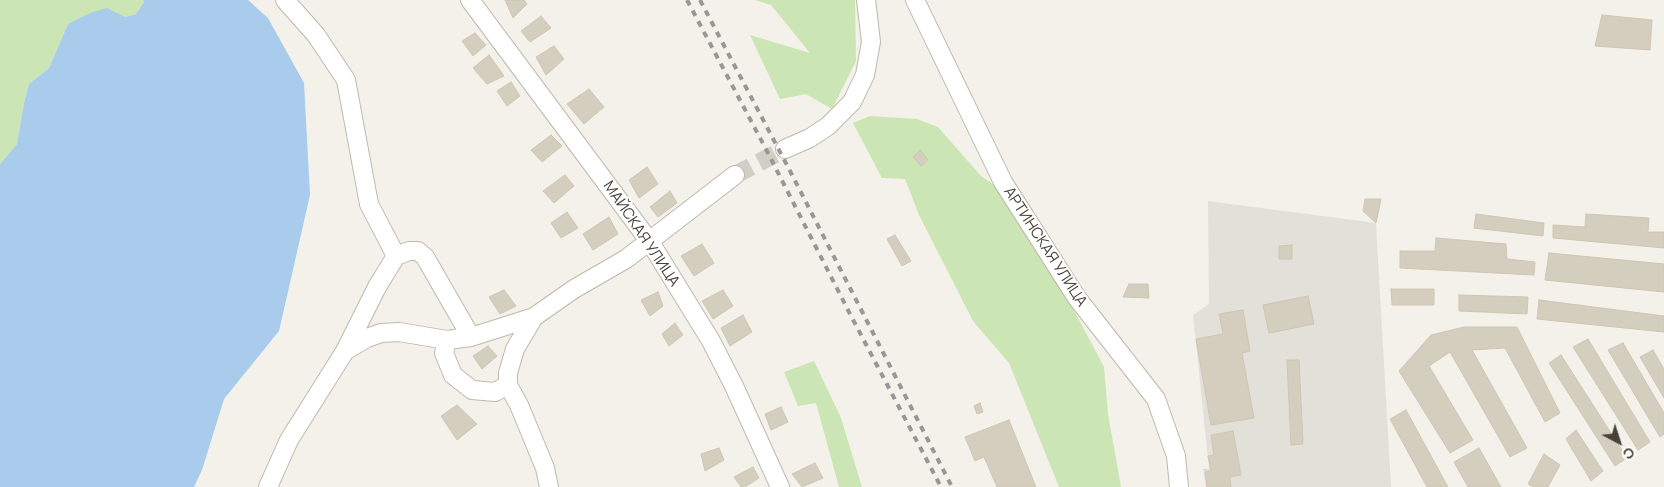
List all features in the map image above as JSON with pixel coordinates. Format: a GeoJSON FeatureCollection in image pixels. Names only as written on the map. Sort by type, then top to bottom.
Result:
{"type":"FeatureCollection","features":[{"type":"Feature","properties":{"kind":"street"},"geometry":{"type":"LineString","coordinates":[[285,0],[316,35],[346,80],[369,204],[396,256]]}},
{"type":"Feature","properties":{"kind":"street","name":"МАЙСКАЯ УЛИЦА"},"geometry":{"type":"LineString","coordinates":[[470,0],[650,242],[711,341],[734,386],[780,487]]}},
{"type":"Feature","properties":{"kind":"street"},"geometry":{"type":"LineString","coordinates":[[786,149],[810,138],[828,126],[852,102],[865,74],[870,42],[866,0]]}},
{"type":"Feature","properties":{"kind":"street","name":"АРТИНСКАЯ УЛИЦА"},"geometry":{"type":"LineString","coordinates":[[915,0],[1003,182],[1077,298],[1156,399],[1176,456],[1180,487]]}},
{"type":"Feature","properties":{"kind":"street"},"geometry":{"type":"LineString","coordinates":[[345,351],[367,338],[381,333],[399,332],[447,340],[471,337],[534,317],[574,289],[626,259],[735,175]]}},
{"type":"Feature","properties":{"kind":"street"},"geometry":{"type":"LineString","coordinates":[[268,487],[289,440],[345,351],[377,287],[396,256],[409,251],[418,251],[471,337]]}},
{"type":"Feature","properties":{"kind":"street"},"geometry":{"type":"LineString","coordinates":[[534,317],[515,349],[508,373],[508,385],[545,468],[549,487]]}},
{"type":"Feature","properties":{"kind":"street"},"geometry":{"type":"LineString","coordinates":[[500,328],[515,349]]}},
{"type":"Feature","properties":{"kind":"street"},"geometry":{"type":"LineString","coordinates":[[447,340],[444,353],[453,374],[472,390],[495,392],[508,385]]}},
{"type":"Feature","properties":{"kind":"shaded area"},"geometry":{"type":"Polygon","coordinates":[[[1208,201],[1376,223],[1391,487],[1206,487],[1203,469],[1209,469],[1193,315],[1209,304],[1208,201]]]}},
{"type":"Feature","properties":{"kind":"green space"},"geometry":{"type":"Polygon","coordinates":[[[0,0],[143,0],[144,2],[136,14],[68,24],[49,68],[29,84],[17,144],[0,164],[0,0]]]}},
{"type":"Feature","properties":{"kind":"green space"},"geometry":{"type":"Polygon","coordinates":[[[755,0],[855,0],[856,61],[832,109],[806,94],[780,99],[750,35],[810,53],[771,5],[755,0]]]}},
{"type":"Feature","properties":{"kind":"green space"},"geometry":{"type":"Polygon","coordinates":[[[870,116],[917,119],[938,127],[981,176],[1003,191],[1059,282],[1104,367],[1108,414],[1121,487],[1059,487],[1009,363],[973,321],[919,215],[905,179],[882,178],[853,123],[870,116]]]}},
{"type":"Feature","properties":{"kind":"green space"},"geometry":{"type":"Polygon","coordinates":[[[814,361],[841,418],[862,487],[839,487],[816,403],[798,406],[784,372],[814,361]]]}},
{"type":"Feature","properties":{"kind":"water"},"geometry":{"type":"Polygon","coordinates":[[[143,0],[248,0],[268,18],[304,83],[310,195],[279,331],[224,399],[202,470],[194,487],[0,487],[0,164],[17,144],[29,84],[49,68],[68,24],[90,13],[107,8],[125,17],[136,14],[144,2],[143,0]]]}},
{"type":"Feature","properties":{"kind":"building"},"geometry":{"type":"Polygon","coordinates":[[[505,0],[524,0],[527,4],[513,18],[505,0]]]}},
{"type":"Feature","properties":{"kind":"building"},"geometry":{"type":"Polygon","coordinates":[[[1602,15],[1652,20],[1650,50],[1595,46],[1602,15]]]}},
{"type":"Feature","properties":{"kind":"building"},"geometry":{"type":"Polygon","coordinates":[[[541,16],[551,28],[530,42],[521,31],[541,16]]]}},
{"type":"Feature","properties":{"kind":"building"},"geometry":{"type":"Polygon","coordinates":[[[475,33],[486,45],[473,56],[462,41],[475,33]]]}},
{"type":"Feature","properties":{"kind":"building"},"geometry":{"type":"Polygon","coordinates":[[[554,46],[564,59],[546,75],[536,57],[554,46]]]}},
{"type":"Feature","properties":{"kind":"building"},"geometry":{"type":"Polygon","coordinates":[[[489,55],[504,76],[487,84],[473,68],[489,55]]]}},
{"type":"Feature","properties":{"kind":"building"},"geometry":{"type":"Polygon","coordinates":[[[511,82],[520,96],[507,106],[497,91],[511,82]]]}},
{"type":"Feature","properties":{"kind":"building"},"geometry":{"type":"Polygon","coordinates":[[[589,89],[604,107],[584,124],[567,104],[589,89]]]}},
{"type":"Feature","properties":{"kind":"building"},"geometry":{"type":"Polygon","coordinates":[[[551,135],[562,146],[542,162],[531,150],[551,135]]]}},
{"type":"Feature","properties":{"kind":"building"},"geometry":{"type":"Polygon","coordinates":[[[920,150],[928,160],[921,166],[913,157],[920,150]]]}},
{"type":"Feature","properties":{"kind":"building"},"geometry":{"type":"Polygon","coordinates":[[[647,167],[658,184],[639,198],[629,180],[647,167]]]}},
{"type":"Feature","properties":{"kind":"building"},"geometry":{"type":"Polygon","coordinates":[[[565,175],[574,186],[554,203],[543,191],[565,175]]]}},
{"type":"Feature","properties":{"kind":"building"},"geometry":{"type":"Polygon","coordinates":[[[670,191],[677,203],[658,217],[650,207],[670,191]]]}},
{"type":"Feature","properties":{"kind":"building"},"geometry":{"type":"Polygon","coordinates":[[[1365,199],[1381,199],[1376,223],[1363,211],[1365,199]]]}},
{"type":"Feature","properties":{"kind":"building"},"geometry":{"type":"Polygon","coordinates":[[[567,212],[578,228],[561,238],[551,223],[567,212]]]}},
{"type":"Feature","properties":{"kind":"building"},"geometry":{"type":"Polygon","coordinates":[[[1476,214],[1544,223],[1543,236],[1474,228],[1476,214]]]}},
{"type":"Feature","properties":{"kind":"building"},"geometry":{"type":"Polygon","coordinates":[[[1586,214],[1649,218],[1648,232],[1664,232],[1664,248],[1553,238],[1553,225],[1585,227],[1586,214]]]}},
{"type":"Feature","properties":{"kind":"building"},"geometry":{"type":"Polygon","coordinates":[[[609,217],[618,234],[593,250],[583,234],[609,217]]]}},
{"type":"Feature","properties":{"kind":"building"},"geometry":{"type":"Polygon","coordinates":[[[895,235],[911,261],[902,266],[887,239],[895,235]]]}},
{"type":"Feature","properties":{"kind":"building"},"geometry":{"type":"Polygon","coordinates":[[[1436,238],[1506,244],[1507,259],[1535,262],[1534,275],[1400,268],[1400,251],[1435,251],[1436,238]]]}},
{"type":"Feature","properties":{"kind":"building"},"geometry":{"type":"Polygon","coordinates":[[[702,244],[714,263],[694,276],[681,256],[702,244]]]}},
{"type":"Feature","properties":{"kind":"building"},"geometry":{"type":"Polygon","coordinates":[[[1292,245],[1292,259],[1279,259],[1279,246],[1292,245]]]}},
{"type":"Feature","properties":{"kind":"building"},"geometry":{"type":"Polygon","coordinates":[[[1549,253],[1664,264],[1664,292],[1545,280],[1549,253]]]}},
{"type":"Feature","properties":{"kind":"building"},"geometry":{"type":"Polygon","coordinates":[[[1129,284],[1148,284],[1149,298],[1123,297],[1129,284]]]}},
{"type":"Feature","properties":{"kind":"building"},"geometry":{"type":"Polygon","coordinates":[[[1391,289],[1434,289],[1434,305],[1392,305],[1391,289]]]}},
{"type":"Feature","properties":{"kind":"building"},"geometry":{"type":"Polygon","coordinates":[[[504,290],[516,306],[500,314],[489,297],[504,290]]]}},
{"type":"Feature","properties":{"kind":"building"},"geometry":{"type":"Polygon","coordinates":[[[723,290],[733,306],[713,319],[702,301],[723,290]]]}},
{"type":"Feature","properties":{"kind":"building"},"geometry":{"type":"Polygon","coordinates":[[[658,292],[663,306],[650,316],[641,300],[658,292]]]}},
{"type":"Feature","properties":{"kind":"building"},"geometry":{"type":"Polygon","coordinates":[[[1459,295],[1528,297],[1527,314],[1459,311],[1459,295]]]}},
{"type":"Feature","properties":{"kind":"building"},"geometry":{"type":"Polygon","coordinates":[[[1308,296],[1314,324],[1269,333],[1263,305],[1308,296]]]}},
{"type":"Feature","properties":{"kind":"building"},"geometry":{"type":"Polygon","coordinates":[[[1539,300],[1664,316],[1664,332],[1537,319],[1539,300]]]}},
{"type":"Feature","properties":{"kind":"building"},"geometry":{"type":"Polygon","coordinates":[[[1243,310],[1250,351],[1242,353],[1254,418],[1211,425],[1196,339],[1223,334],[1219,314],[1243,310]]]}},
{"type":"Feature","properties":{"kind":"building"},"geometry":{"type":"Polygon","coordinates":[[[743,315],[752,332],[730,346],[721,328],[743,315]]]}},
{"type":"Feature","properties":{"kind":"building"},"geometry":{"type":"Polygon","coordinates":[[[675,323],[683,335],[669,346],[662,334],[675,323]]]}},
{"type":"Feature","properties":{"kind":"building"},"geometry":{"type":"Polygon","coordinates":[[[1464,327],[1517,327],[1560,413],[1545,422],[1505,348],[1472,350],[1527,448],[1510,457],[1450,352],[1429,366],[1473,440],[1450,453],[1399,371],[1431,335],[1464,327]]]}},
{"type":"Feature","properties":{"kind":"building"},"geometry":{"type":"Polygon","coordinates":[[[1588,339],[1650,442],[1638,450],[1573,347],[1588,339]]]}},
{"type":"Feature","properties":{"kind":"building"},"geometry":{"type":"Polygon","coordinates":[[[1623,343],[1664,413],[1664,434],[1660,437],[1608,350],[1623,343]]]}},
{"type":"Feature","properties":{"kind":"building"},"geometry":{"type":"Polygon","coordinates":[[[488,346],[497,356],[482,369],[473,356],[488,346]]]}},
{"type":"Feature","properties":{"kind":"building"},"geometry":{"type":"Polygon","coordinates":[[[1653,350],[1664,369],[1664,398],[1640,357],[1653,350]]]}},
{"type":"Feature","properties":{"kind":"building"},"geometry":{"type":"Polygon","coordinates":[[[1561,355],[1627,458],[1615,466],[1549,363],[1561,355]]]}},
{"type":"Feature","properties":{"kind":"building"},"geometry":{"type":"Polygon","coordinates":[[[1287,360],[1299,360],[1303,444],[1291,445],[1287,360]]]}},
{"type":"Feature","properties":{"kind":"building"},"geometry":{"type":"Polygon","coordinates":[[[980,403],[983,412],[977,414],[974,406],[980,403]]]}},
{"type":"Feature","properties":{"kind":"building"},"geometry":{"type":"Polygon","coordinates":[[[457,405],[477,424],[457,440],[441,416],[457,405]]]}},
{"type":"Feature","properties":{"kind":"building"},"geometry":{"type":"Polygon","coordinates":[[[781,407],[788,422],[771,430],[765,414],[781,407]]]}},
{"type":"Feature","properties":{"kind":"building"},"geometry":{"type":"Polygon","coordinates":[[[1406,410],[1448,487],[1427,487],[1390,419],[1406,410]]]}},
{"type":"Feature","properties":{"kind":"building"},"geometry":{"type":"Polygon","coordinates":[[[1009,420],[1036,487],[997,487],[984,457],[975,461],[965,437],[1009,420]]]}},
{"type":"Feature","properties":{"kind":"building"},"geometry":{"type":"Polygon","coordinates":[[[1576,430],[1603,471],[1591,481],[1566,439],[1576,430]]]}},
{"type":"Feature","properties":{"kind":"building"},"geometry":{"type":"Polygon","coordinates":[[[1233,431],[1241,475],[1230,477],[1231,487],[1207,487],[1205,472],[1211,471],[1208,456],[1214,455],[1211,435],[1233,431]]]}},
{"type":"Feature","properties":{"kind":"building"},"geometry":{"type":"Polygon","coordinates":[[[719,448],[724,460],[705,471],[701,454],[719,448]]]}},
{"type":"Feature","properties":{"kind":"building"},"geometry":{"type":"Polygon","coordinates":[[[1479,448],[1501,487],[1468,487],[1454,462],[1479,448]]]}},
{"type":"Feature","properties":{"kind":"building"},"geometry":{"type":"Polygon","coordinates":[[[1544,454],[1560,465],[1548,487],[1534,487],[1528,484],[1544,454]]]}},
{"type":"Feature","properties":{"kind":"building"},"geometry":{"type":"Polygon","coordinates":[[[815,463],[823,478],[802,487],[792,474],[815,463]]]}},
{"type":"Feature","properties":{"kind":"building"},"geometry":{"type":"Polygon","coordinates":[[[753,467],[759,478],[745,487],[741,487],[734,477],[753,467]]]}},
{"type":"Feature","properties":{"kind":"tunnel"},"geometry":{"type":"LineString","coordinates":[[735,175],[785,149]]}},
{"type":"Feature","properties":{"kind":"railway"},"geometry":{"type":"LineString","coordinates":[[687,0],[941,487]]}},
{"type":"Feature","properties":{"kind":"railway"},"geometry":{"type":"LineString","coordinates":[[700,0],[952,487]]}}]}
